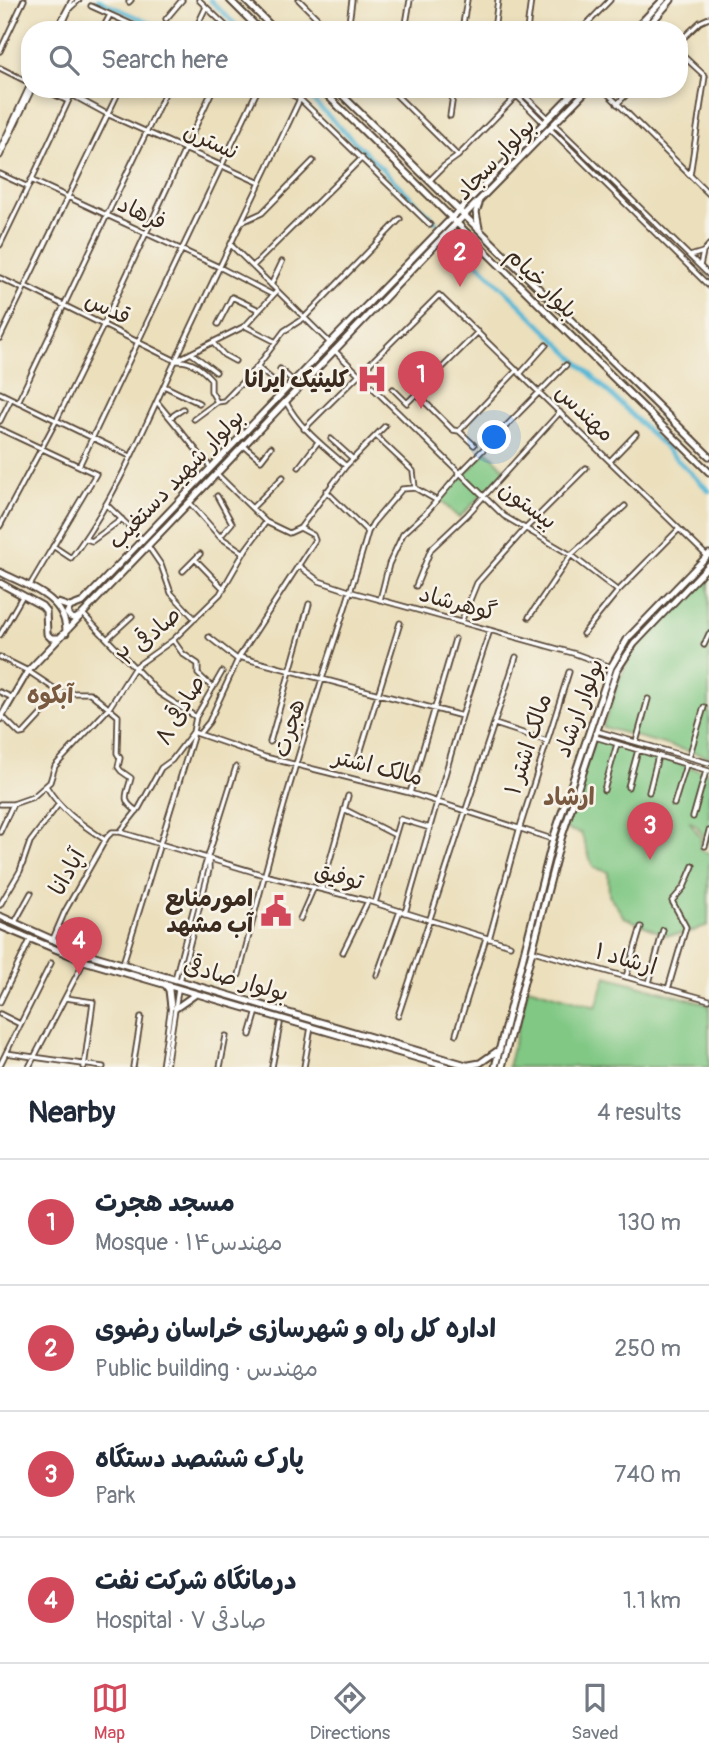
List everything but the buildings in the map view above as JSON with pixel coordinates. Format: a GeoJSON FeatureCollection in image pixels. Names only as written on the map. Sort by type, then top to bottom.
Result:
{"type":"FeatureCollection","features":[{"type":"Feature","properties":{"kind":"main road"},"geometry":{"type":"LineString","coordinates":[[230,0],[251,21]]}},
{"type":"Feature","properties":{"kind":"main road"},"geometry":{"type":"LineString","coordinates":[[245,0],[266,21]]}},
{"type":"Feature","properties":{"kind":"main road"},"geometry":{"type":"LineString","coordinates":[[643,21],[663,0]]}},
{"type":"Feature","properties":{"kind":"main road"},"geometry":{"type":"LineString","coordinates":[[653,21],[671,0]]}},
{"type":"Feature","properties":{"kind":"main road","name":"بلوار خیام"},"geometry":{"type":"LineString","coordinates":[[330,98],[709,472]]}},
{"type":"Feature","properties":{"kind":"main road","name":"بلوار خیام"},"geometry":{"type":"LineString","coordinates":[[344,98],[709,456]]}},
{"type":"Feature","properties":{"kind":"main road","name":"بولوار سجاد"},"geometry":{"type":"LineString","coordinates":[[457,223],[481,200],[570,98]]}},
{"type":"Feature","properties":{"kind":"main road","name":"بولوار سجاد"},"geometry":{"type":"LineString","coordinates":[[460,210],[578,98]]}},
{"type":"Feature","properties":{"kind":"main road"},"geometry":{"type":"LineString","coordinates":[[352,120],[358,119],[359,113]]}},
{"type":"Feature","properties":{"kind":"main road"},"geometry":{"type":"LineString","coordinates":[[480,231],[476,212],[481,200]]}},
{"type":"Feature","properties":{"kind":"main road","name":"بولوار شهید دستغیب"},"geometry":{"type":"LineString","coordinates":[[70,607],[83,602],[460,210]]}},
{"type":"Feature","properties":{"kind":"main road","name":"بولوار شهید دستغیب"},"geometry":{"type":"LineString","coordinates":[[1,718],[28,671],[457,223]]}},
{"type":"Feature","properties":{"kind":"main road","name":"بولوار ارشاد"},"geometry":{"type":"LineString","coordinates":[[495,1067],[553,839],[611,667],[628,638],[708,555]]}},
{"type":"Feature","properties":{"kind":"main road","name":"بولوار ارشاد"},"geometry":{"type":"LineString","coordinates":[[502,1067],[558,852],[623,659],[709,565]]}},
{"type":"Feature","properties":{"kind":"main road"},"geometry":{"type":"LineString","coordinates":[[0,572],[70,607],[68,615],[75,619],[92,605]]}},
{"type":"Feature","properties":{"kind":"main road"},"geometry":{"type":"LineString","coordinates":[[0,583],[42,606],[46,611],[47,634],[54,639],[59,638]]}},
{"type":"Feature","properties":{"kind":"main road"},"geometry":{"type":"LineString","coordinates":[[58,603],[65,620],[66,632]]}},
{"type":"Feature","properties":{"kind":"main road"},"geometry":{"type":"LineString","coordinates":[[572,782],[579,785]]}},
{"type":"Feature","properties":{"kind":"main road","name":"بولوار صادقی"},"geometry":{"type":"LineString","coordinates":[[0,916],[78,951],[177,984],[470,1066]]}},
{"type":"Feature","properties":{"kind":"main road","name":"بولوار صادقی"},"geometry":{"type":"LineString","coordinates":[[0,926],[85,961],[165,984],[177,984],[197,993],[448,1067]]}},
{"type":"Feature","properties":{"kind":"main road"},"geometry":{"type":"LineString","coordinates":[[165,984],[173,1007],[197,993]]}},
{"type":"Feature","properties":{"kind":"main road"},"geometry":{"type":"LineString","coordinates":[[470,1066],[480,1063],[500,1049]]}},
{"type":"Feature","properties":{"kind":"street"},"geometry":{"type":"LineString","coordinates":[[0,51],[24,0]]}},
{"type":"Feature","properties":{"kind":"street"},"geometry":{"type":"LineString","coordinates":[[61,21],[72,0]]}},
{"type":"Feature","properties":{"kind":"street"},"geometry":{"type":"LineString","coordinates":[[63,21],[70,8],[79,0]]}},
{"type":"Feature","properties":{"kind":"street"},"geometry":{"type":"LineString","coordinates":[[166,19],[182,0]]}},
{"type":"Feature","properties":{"kind":"street"},"geometry":{"type":"LineString","coordinates":[[199,0],[221,21]]}},
{"type":"Feature","properties":{"kind":"street"},"geometry":{"type":"LineString","coordinates":[[299,0],[320,21]]}},
{"type":"Feature","properties":{"kind":"street"},"geometry":{"type":"LineString","coordinates":[[349,21],[352,0]]}},
{"type":"Feature","properties":{"kind":"street"},"geometry":{"type":"LineString","coordinates":[[406,21],[410,0]]}},
{"type":"Feature","properties":{"kind":"street"},"geometry":{"type":"LineString","coordinates":[[464,21],[467,0]]}},
{"type":"Feature","properties":{"kind":"street"},"geometry":{"type":"LineString","coordinates":[[495,21],[498,0]]}},
{"type":"Feature","properties":{"kind":"street"},"geometry":{"type":"LineString","coordinates":[[528,21],[531,0]]}},
{"type":"Feature","properties":{"kind":"street"},"geometry":{"type":"LineString","coordinates":[[590,21],[610,0]]}},
{"type":"Feature","properties":{"kind":"street"},"geometry":{"type":"LineString","coordinates":[[91,6],[124,21]]}},
{"type":"Feature","properties":{"kind":"street"},"geometry":{"type":"LineString","coordinates":[[199,21],[206,7]]}},
{"type":"Feature","properties":{"kind":"street"},"geometry":{"type":"LineString","coordinates":[[107,21],[110,15]]}},
{"type":"Feature","properties":{"kind":"street"},"geometry":{"type":"LineString","coordinates":[[688,33],[700,22],[709,18]]}},
{"type":"Feature","properties":{"kind":"street"},"geometry":{"type":"LineString","coordinates":[[688,60],[707,77],[690,175]]}},
{"type":"Feature","properties":{"kind":"street"},"geometry":{"type":"LineString","coordinates":[[0,68],[21,80]]}},
{"type":"Feature","properties":{"kind":"street"},"geometry":{"type":"LineString","coordinates":[[0,149],[25,98]]}},
{"type":"Feature","properties":{"kind":"street"},"geometry":{"type":"LineString","coordinates":[[0,156],[26,98]]}},
{"type":"Feature","properties":{"kind":"street"},"geometry":{"type":"LineString","coordinates":[[60,98],[68,102]]}},
{"type":"Feature","properties":{"kind":"street"},"geometry":{"type":"LineString","coordinates":[[0,246],[70,98]]}},
{"type":"Feature","properties":{"kind":"street","name":"نسترن"},"geometry":{"type":"LineString","coordinates":[[78,98],[260,183]]}},
{"type":"Feature","properties":{"kind":"street"},"geometry":{"type":"LineString","coordinates":[[0,338],[115,98]]}},
{"type":"Feature","properties":{"kind":"street"},"geometry":{"type":"LineString","coordinates":[[18,402],[163,98]]}},
{"type":"Feature","properties":{"kind":"street"},"geometry":{"type":"LineString","coordinates":[[0,526],[103,326],[209,98]]}},
{"type":"Feature","properties":{"kind":"street"},"geometry":{"type":"LineString","coordinates":[[79,466],[254,98]]}},
{"type":"Feature","properties":{"kind":"street"},"geometry":{"type":"LineString","coordinates":[[399,98],[458,156]]}},
{"type":"Feature","properties":{"kind":"street"},"geometry":{"type":"LineString","coordinates":[[450,117],[453,98]]}},
{"type":"Feature","properties":{"kind":"street"},"geometry":{"type":"LineString","coordinates":[[429,181],[458,156],[513,98]]}},
{"type":"Feature","properties":{"kind":"street"},"geometry":{"type":"LineString","coordinates":[[526,98],[709,286]]}},
{"type":"Feature","properties":{"kind":"street"},"geometry":{"type":"LineString","coordinates":[[611,98],[709,194]]}},
{"type":"Feature","properties":{"kind":"street"},"geometry":{"type":"LineString","coordinates":[[617,104],[623,98]]}},
{"type":"Feature","properties":{"kind":"street"},"geometry":{"type":"LineString","coordinates":[[53,546],[71,558],[86,539],[106,504],[300,99],[430,225]]}},
{"type":"Feature","properties":{"kind":"street"},"geometry":{"type":"LineString","coordinates":[[549,123],[709,275]]}},
{"type":"Feature","properties":{"kind":"street"},"geometry":{"type":"LineString","coordinates":[[253,267],[362,158]]}},
{"type":"Feature","properties":{"kind":"street"},"geometry":{"type":"LineString","coordinates":[[242,222],[262,213],[313,160]]}},
{"type":"Feature","properties":{"kind":"street"},"geometry":{"type":"LineString","coordinates":[[0,174],[28,187]]}},
{"type":"Feature","properties":{"kind":"street","name":"فرهاد"},"geometry":{"type":"LineString","coordinates":[[31,180],[219,267],[273,295]]}},
{"type":"Feature","properties":{"kind":"street"},"geometry":{"type":"LineString","coordinates":[[194,419],[217,402],[224,401],[257,367],[293,323],[304,318],[400,219]]}},
{"type":"Feature","properties":{"kind":"street"},"geometry":{"type":"LineString","coordinates":[[231,245],[330,343]]}},
{"type":"Feature","properties":{"kind":"street"},"geometry":{"type":"LineString","coordinates":[[700,266],[703,252],[709,245]]}},
{"type":"Feature","properties":{"kind":"street"},"geometry":{"type":"LineString","coordinates":[[690,256],[703,252]]}},
{"type":"Feature","properties":{"kind":"street"},"geometry":{"type":"LineString","coordinates":[[271,285],[282,262]]}},
{"type":"Feature","properties":{"kind":"street"},"geometry":{"type":"LineString","coordinates":[[699,276],[704,270]]}},
{"type":"Feature","properties":{"kind":"street","name":"قدس"},"geometry":{"type":"LineString","coordinates":[[0,278],[176,361],[184,361],[201,369],[211,379],[211,391],[217,402]]}},
{"type":"Feature","properties":{"kind":"street"},"geometry":{"type":"LineString","coordinates":[[176,361],[245,326],[277,291]]}},
{"type":"Feature","properties":{"kind":"street","name":"مهندس"},"geometry":{"type":"LineString","coordinates":[[360,374],[439,295],[708,555]]}},
{"type":"Feature","properties":{"kind":"street"},"geometry":{"type":"LineString","coordinates":[[218,324],[232,297],[259,310]]}},
{"type":"Feature","properties":{"kind":"street"},"geometry":{"type":"LineString","coordinates":[[245,326],[276,342]]}},
{"type":"Feature","properties":{"kind":"street"},"geometry":{"type":"LineString","coordinates":[[393,389],[407,403],[478,332]]}},
{"type":"Feature","properties":{"kind":"street"},"geometry":{"type":"LineString","coordinates":[[213,342],[224,355],[235,361]]}},
{"type":"Feature","properties":{"kind":"street"},"geometry":{"type":"LineString","coordinates":[[459,431],[546,345]]}},
{"type":"Feature","properties":{"kind":"street","name":"بیستون"},"geometry":{"type":"LineString","coordinates":[[334,351],[504,516],[571,555],[618,592]]}},
{"type":"Feature","properties":{"kind":"street"},"geometry":{"type":"LineString","coordinates":[[191,353],[216,372]]}},
{"type":"Feature","properties":{"kind":"street"},"geometry":{"type":"LineString","coordinates":[[380,600],[389,564],[402,534],[566,365]]}},
{"type":"Feature","properties":{"kind":"street"},"geometry":{"type":"LineString","coordinates":[[257,367],[285,390]]}},
{"type":"Feature","properties":{"kind":"street"},"geometry":{"type":"LineString","coordinates":[[280,369],[293,381]]}},
{"type":"Feature","properties":{"kind":"street"},"geometry":{"type":"LineString","coordinates":[[304,429],[360,374]]}},
{"type":"Feature","properties":{"kind":"street"},"geometry":{"type":"LineString","coordinates":[[164,386],[199,403]]}},
{"type":"Feature","properties":{"kind":"street"},"geometry":{"type":"LineString","coordinates":[[0,393],[130,456]]}},
{"type":"Feature","properties":{"kind":"street"},"geometry":{"type":"LineString","coordinates":[[417,394],[453,430],[459,431],[474,445]]}},
{"type":"Feature","properties":{"kind":"street"},"geometry":{"type":"LineString","coordinates":[[0,421],[11,399]]}},
{"type":"Feature","properties":{"kind":"street"},"geometry":{"type":"LineString","coordinates":[[157,402],[211,468]]}},
{"type":"Feature","properties":{"kind":"street"},"geometry":{"type":"LineString","coordinates":[[286,402],[294,418],[304,429],[346,466]]}},
{"type":"Feature","properties":{"kind":"street"},"geometry":{"type":"LineString","coordinates":[[171,417],[183,409]]}},
{"type":"Feature","properties":{"kind":"street"},"geometry":{"type":"LineString","coordinates":[[416,586],[431,549],[484,496],[560,412]]}},
{"type":"Feature","properties":{"kind":"street"},"geometry":{"type":"LineString","coordinates":[[218,475],[266,522],[289,533],[300,528],[346,466],[385,426]]}},
{"type":"Feature","properties":{"kind":"street"},"geometry":{"type":"LineString","coordinates":[[0,429],[96,474],[29,587]]}},
{"type":"Feature","properties":{"kind":"street"},"geometry":{"type":"LineString","coordinates":[[610,461],[636,433]]}},
{"type":"Feature","properties":{"kind":"street"},"geometry":{"type":"LineString","coordinates":[[376,436],[412,471],[415,488]]}},
{"type":"Feature","properties":{"kind":"street"},"geometry":{"type":"LineString","coordinates":[[331,439],[353,459]]}},
{"type":"Feature","properties":{"kind":"street"},"geometry":{"type":"LineString","coordinates":[[299,467],[318,442]]}},
{"type":"Feature","properties":{"kind":"street"},"geometry":{"type":"LineString","coordinates":[[244,446],[261,460],[271,447]]}},
{"type":"Feature","properties":{"kind":"street"},"geometry":{"type":"LineString","coordinates":[[461,622],[477,583],[525,529],[586,468]]}},
{"type":"Feature","properties":{"kind":"street"},"geometry":{"type":"LineString","coordinates":[[252,508],[283,477]]}},
{"type":"Feature","properties":{"kind":"street"},"geometry":{"type":"LineString","coordinates":[[326,491],[368,532],[402,489],[415,488],[436,500]]}},
{"type":"Feature","properties":{"kind":"street"},"geometry":{"type":"LineString","coordinates":[[217,496],[232,523],[220,537]]}},
{"type":"Feature","properties":{"kind":"street"},"geometry":{"type":"LineString","coordinates":[[190,503],[220,537],[244,554]]}},
{"type":"Feature","properties":{"kind":"street"},"geometry":{"type":"LineString","coordinates":[[106,504],[142,538]]}},
{"type":"Feature","properties":{"kind":"street"},"geometry":{"type":"LineString","coordinates":[[529,617],[571,555],[625,506]]}},
{"type":"Feature","properties":{"kind":"street"},"geometry":{"type":"LineString","coordinates":[[86,539],[92,541],[122,519]]}},
{"type":"Feature","properties":{"kind":"street","name":"صادقی ۲"},"geometry":{"type":"LineString","coordinates":[[13,804],[33,797],[50,782],[55,766],[109,708],[135,667],[173,640],[224,589],[266,522]]}},
{"type":"Feature","properties":{"kind":"street"},"geometry":{"type":"LineString","coordinates":[[199,734],[209,722],[238,659],[315,540],[313,535],[300,528]]}},
{"type":"Feature","properties":{"kind":"street"},"geometry":{"type":"LineString","coordinates":[[583,634],[618,592],[680,529]]}},
{"type":"Feature","properties":{"kind":"street","name":"هجرت"},"geometry":{"type":"LineString","coordinates":[[239,975],[264,875],[368,532]]}},
{"type":"Feature","properties":{"kind":"street"},"geometry":{"type":"LineString","coordinates":[[148,546],[161,565],[171,593],[195,619]]}},
{"type":"Feature","properties":{"kind":"street"},"geometry":{"type":"LineString","coordinates":[[183,570],[200,554]]}},
{"type":"Feature","properties":{"kind":"street"},"geometry":{"type":"LineString","coordinates":[[195,559],[224,589]]}},
{"type":"Feature","properties":{"kind":"street","name":"گوهرشاد"},"geometry":{"type":"LineString","coordinates":[[299,566],[319,581],[352,592],[576,654],[611,667]]}},
{"type":"Feature","properties":{"kind":"street"},"geometry":{"type":"LineString","coordinates":[[0,635],[23,596]]}},
{"type":"Feature","properties":{"kind":"street"},"geometry":{"type":"LineString","coordinates":[[270,742],[309,604]]}},
{"type":"Feature","properties":{"kind":"street"},"geometry":{"type":"LineString","coordinates":[[83,614],[159,693],[196,717]]}},
{"type":"Feature","properties":{"kind":"street"},"geometry":{"type":"LineString","coordinates":[[108,638],[132,616]]}},
{"type":"Feature","properties":{"kind":"street"},"geometry":{"type":"LineString","coordinates":[[356,766],[400,623]]}},
{"type":"Feature","properties":{"kind":"street"},"geometry":{"type":"LineString","coordinates":[[377,975],[402,912],[430,828],[490,630]]}},
{"type":"Feature","properties":{"kind":"street"},"geometry":{"type":"LineString","coordinates":[[704,645],[709,634]]}},
{"type":"Feature","properties":{"kind":"street"},"geometry":{"type":"LineString","coordinates":[[209,637],[238,659],[462,716]]}},
{"type":"Feature","properties":{"kind":"street"},"geometry":{"type":"LineString","coordinates":[[410,793],[455,639]]}},
{"type":"Feature","properties":{"kind":"street"},"geometry":{"type":"LineString","coordinates":[[173,640],[183,654],[198,664],[198,674],[213,688]]}},
{"type":"Feature","properties":{"kind":"street"},"geometry":{"type":"LineString","coordinates":[[0,657],[28,671],[61,693],[90,693],[118,716],[118,766],[131,778],[125,800],[137,811]]}},
{"type":"Feature","properties":{"kind":"street"},"geometry":{"type":"LineString","coordinates":[[398,1016],[516,657]]}},
{"type":"Feature","properties":{"kind":"street","name":"صادقی ۸"},"geometry":{"type":"LineString","coordinates":[[120,832],[137,811],[161,768],[172,760],[193,732],[196,717],[222,672]]}},
{"type":"Feature","properties":{"kind":"street","name":"مالک اشتر ۱"},"geometry":{"type":"LineString","coordinates":[[456,1034],[488,939],[569,672]]}},
{"type":"Feature","properties":{"kind":"street"},"geometry":{"type":"LineString","coordinates":[[0,691],[11,697]]}},
{"type":"Feature","properties":{"kind":"street"},"geometry":{"type":"LineString","coordinates":[[1,718],[20,734],[33,726],[61,693]]}},
{"type":"Feature","properties":{"kind":"street"},"geometry":{"type":"LineString","coordinates":[[636,742],[648,699]]}},
{"type":"Feature","properties":{"kind":"street"},"geometry":{"type":"LineString","coordinates":[[689,757],[704,707]]}},
{"type":"Feature","properties":{"kind":"street"},"geometry":{"type":"LineString","coordinates":[[495,724],[547,741]]}},
{"type":"Feature","properties":{"kind":"street"},"geometry":{"type":"LineString","coordinates":[[124,960],[193,732]]}},
{"type":"Feature","properties":{"kind":"street","name":"مالک اشتر"},"geometry":{"type":"LineString","coordinates":[[193,732],[265,757],[410,793],[553,839]]}},
{"type":"Feature","properties":{"kind":"street"},"geometry":{"type":"LineString","coordinates":[[596,734],[636,742],[709,763]]}},
{"type":"Feature","properties":{"kind":"street"},"geometry":{"type":"LineString","coordinates":[[596,734],[617,744],[707,771],[692,817]]}},
{"type":"Feature","properties":{"kind":"street"},"geometry":{"type":"LineString","coordinates":[[604,790],[617,744]]}},
{"type":"Feature","properties":{"kind":"street"},"geometry":{"type":"LineString","coordinates":[[628,787],[638,750]]}},
{"type":"Feature","properties":{"kind":"street"},"geometry":{"type":"LineString","coordinates":[[649,792],[658,756]]}},
{"type":"Feature","properties":{"kind":"street"},"geometry":{"type":"LineString","coordinates":[[172,760],[185,761]]}},
{"type":"Feature","properties":{"kind":"street"},"geometry":{"type":"LineString","coordinates":[[674,804],[686,765]]}},
{"type":"Feature","properties":{"kind":"street"},"geometry":{"type":"LineString","coordinates":[[164,1067],[177,984],[236,767]]}},
{"type":"Feature","properties":{"kind":"street"},"geometry":{"type":"LineString","coordinates":[[46,786],[58,805],[105,840]]}},
{"type":"Feature","properties":{"kind":"street"},"geometry":{"type":"LineString","coordinates":[[322,888],[348,796]]}},
{"type":"Feature","properties":{"kind":"street"},"geometry":{"type":"LineString","coordinates":[[0,804],[13,804],[0,832]]}},
{"type":"Feature","properties":{"kind":"street"},"geometry":{"type":"LineString","coordinates":[[0,905],[20,871],[30,842],[58,805]]}},
{"type":"Feature","properties":{"kind":"street"},"geometry":{"type":"LineString","coordinates":[[344,809],[395,835]]}},
{"type":"Feature","properties":{"kind":"street"},"geometry":{"type":"LineString","coordinates":[[374,903],[400,819],[430,828]]}},
{"type":"Feature","properties":{"kind":"street"},"geometry":{"type":"LineString","coordinates":[[705,846],[709,831]]}},
{"type":"Feature","properties":{"kind":"street","name":"آپادانا"},"geometry":{"type":"LineString","coordinates":[[52,939],[105,840],[111,832],[120,832]]}},
{"type":"Feature","properties":{"kind":"street","name":"توفیق"},"geometry":{"type":"LineString","coordinates":[[120,832],[264,875],[368,901],[510,945]]}},
{"type":"Feature","properties":{"kind":"street"},"geometry":{"type":"LineString","coordinates":[[668,989],[686,928],[672,901],[684,887],[693,866]]}},
{"type":"Feature","properties":{"kind":"street"},"geometry":{"type":"LineString","coordinates":[[300,919],[314,887]]}},
{"type":"Feature","properties":{"kind":"street"},"geometry":{"type":"LineString","coordinates":[[15,922],[31,893]]}},
{"type":"Feature","properties":{"kind":"street"},"geometry":{"type":"LineString","coordinates":[[343,952],[368,901]]}},
{"type":"Feature","properties":{"kind":"street"},"geometry":{"type":"LineString","coordinates":[[626,977],[641,927]]}},
{"type":"Feature","properties":{"kind":"street"},"geometry":{"type":"LineString","coordinates":[[649,983],[663,930]]}},
{"type":"Feature","properties":{"kind":"street"},"geometry":{"type":"LineString","coordinates":[[0,1002],[31,938]]}},
{"type":"Feature","properties":{"kind":"street","name":"ارشاد ۱"},"geometry":{"type":"LineString","coordinates":[[533,951],[709,1000]]}},
{"type":"Feature","properties":{"kind":"street"},"geometry":{"type":"LineString","coordinates":[[0,1065],[51,962]]}},
{"type":"Feature","properties":{"kind":"street"},"geometry":{"type":"LineString","coordinates":[[29,1067],[81,967]]}},
{"type":"Feature","properties":{"kind":"street"},"geometry":{"type":"LineString","coordinates":[[66,998],[93,1002],[84,1066]]}},
{"type":"Feature","properties":{"kind":"street"},"geometry":{"type":"LineString","coordinates":[[250,1035],[257,1011]]}},
{"type":"Feature","properties":{"kind":"street"},"geometry":{"type":"LineString","coordinates":[[0,1014],[21,1025]]}},
{"type":"Feature","properties":{"kind":"street"},"geometry":{"type":"LineString","coordinates":[[133,1067],[141,1017]]}},
{"type":"Feature","properties":{"kind":"street"},"geometry":{"type":"LineString","coordinates":[[272,1067],[280,1024]]}},
{"type":"Feature","properties":{"kind":"street"},"geometry":{"type":"LineString","coordinates":[[304,1067],[311,1027]]}},
{"type":"Feature","properties":{"kind":"street"},"geometry":{"type":"LineString","coordinates":[[220,1067],[226,1036]]}},
{"type":"Feature","properties":{"kind":"street"},"geometry":{"type":"LineString","coordinates":[[6,1053],[103,1067]]}},
{"type":"Feature","properties":{"kind":"green space"},"geometry":{"type":"Polygon","coordinates":[[[487,451],[506,470],[459,518],[440,500],[487,451]]]}},
{"type":"Feature","properties":{"kind":"green space"},"geometry":{"type":"Polygon","coordinates":[[[709,570],[709,757],[603,727],[619,680],[633,652],[709,570]]]}},
{"type":"Feature","properties":{"kind":"green space"},"geometry":{"type":"Polygon","coordinates":[[[595,737],[709,773],[709,845],[696,825],[689,821],[701,838],[700,850],[709,853],[708,925],[686,934],[665,935],[624,917],[609,895],[608,872],[593,867],[581,833],[564,829],[595,737]]]}},
{"type":"Feature","properties":{"kind":"green space"},"geometry":{"type":"Polygon","coordinates":[[[606,976],[709,1005],[709,1067],[508,1067],[528,987],[596,1007],[606,976]]]}},
{"type":"Feature","properties":{"kind":"waterway"},"geometry":{"type":"LineString","coordinates":[[98,0],[145,21]]}},
{"type":"Feature","properties":{"kind":"waterway"},"geometry":{"type":"LineString","coordinates":[[210,0],[232,21]]}},
{"type":"Feature","properties":{"kind":"waterway"},"geometry":{"type":"LineString","coordinates":[[310,98],[436,222]]}},
{"type":"Feature","properties":{"kind":"waterway"},"geometry":{"type":"LineString","coordinates":[[454,240],[709,491]]}},
{"type":"Feature","properties":{"kind":"place","name":"اداره کل راه و شهرسازی خراسان رضوی"},"geometry":{"type":"Point","coordinates":[460,287]}},
{"type":"Feature","properties":{"kind":"place","name":"کلینیک ایرانا"},"geometry":{"type":"Point","coordinates":[372,379]}},
{"type":"Feature","properties":{"kind":"place","name":"مسجد هجرت"},"geometry":{"type":"Point","coordinates":[421,409]}},
{"type":"Feature","properties":{"kind":"place","name":"پارک‌ ششصد دستگاه"},"geometry":{"type":"Point","coordinates":[650,860]}},
{"type":"Feature","properties":{"kind":"place","name":"امورمنابع آب مشهد"},"geometry":{"type":"Point","coordinates":[276,911]}},
{"type":"Feature","properties":{"kind":"place","name":"درمانگاه شرکت نفت"},"geometry":{"type":"Point","coordinates":[79,975]}},
{"type":"Feature","properties":{"kind":"district","name":"آبکوه"},"geometry":{"type":"Point","coordinates":[50,695]}},
{"type":"Feature","properties":{"kind":"district","name":"ارشاد"},"geometry":{"type":"Point","coordinates":[569,797]}}]}
